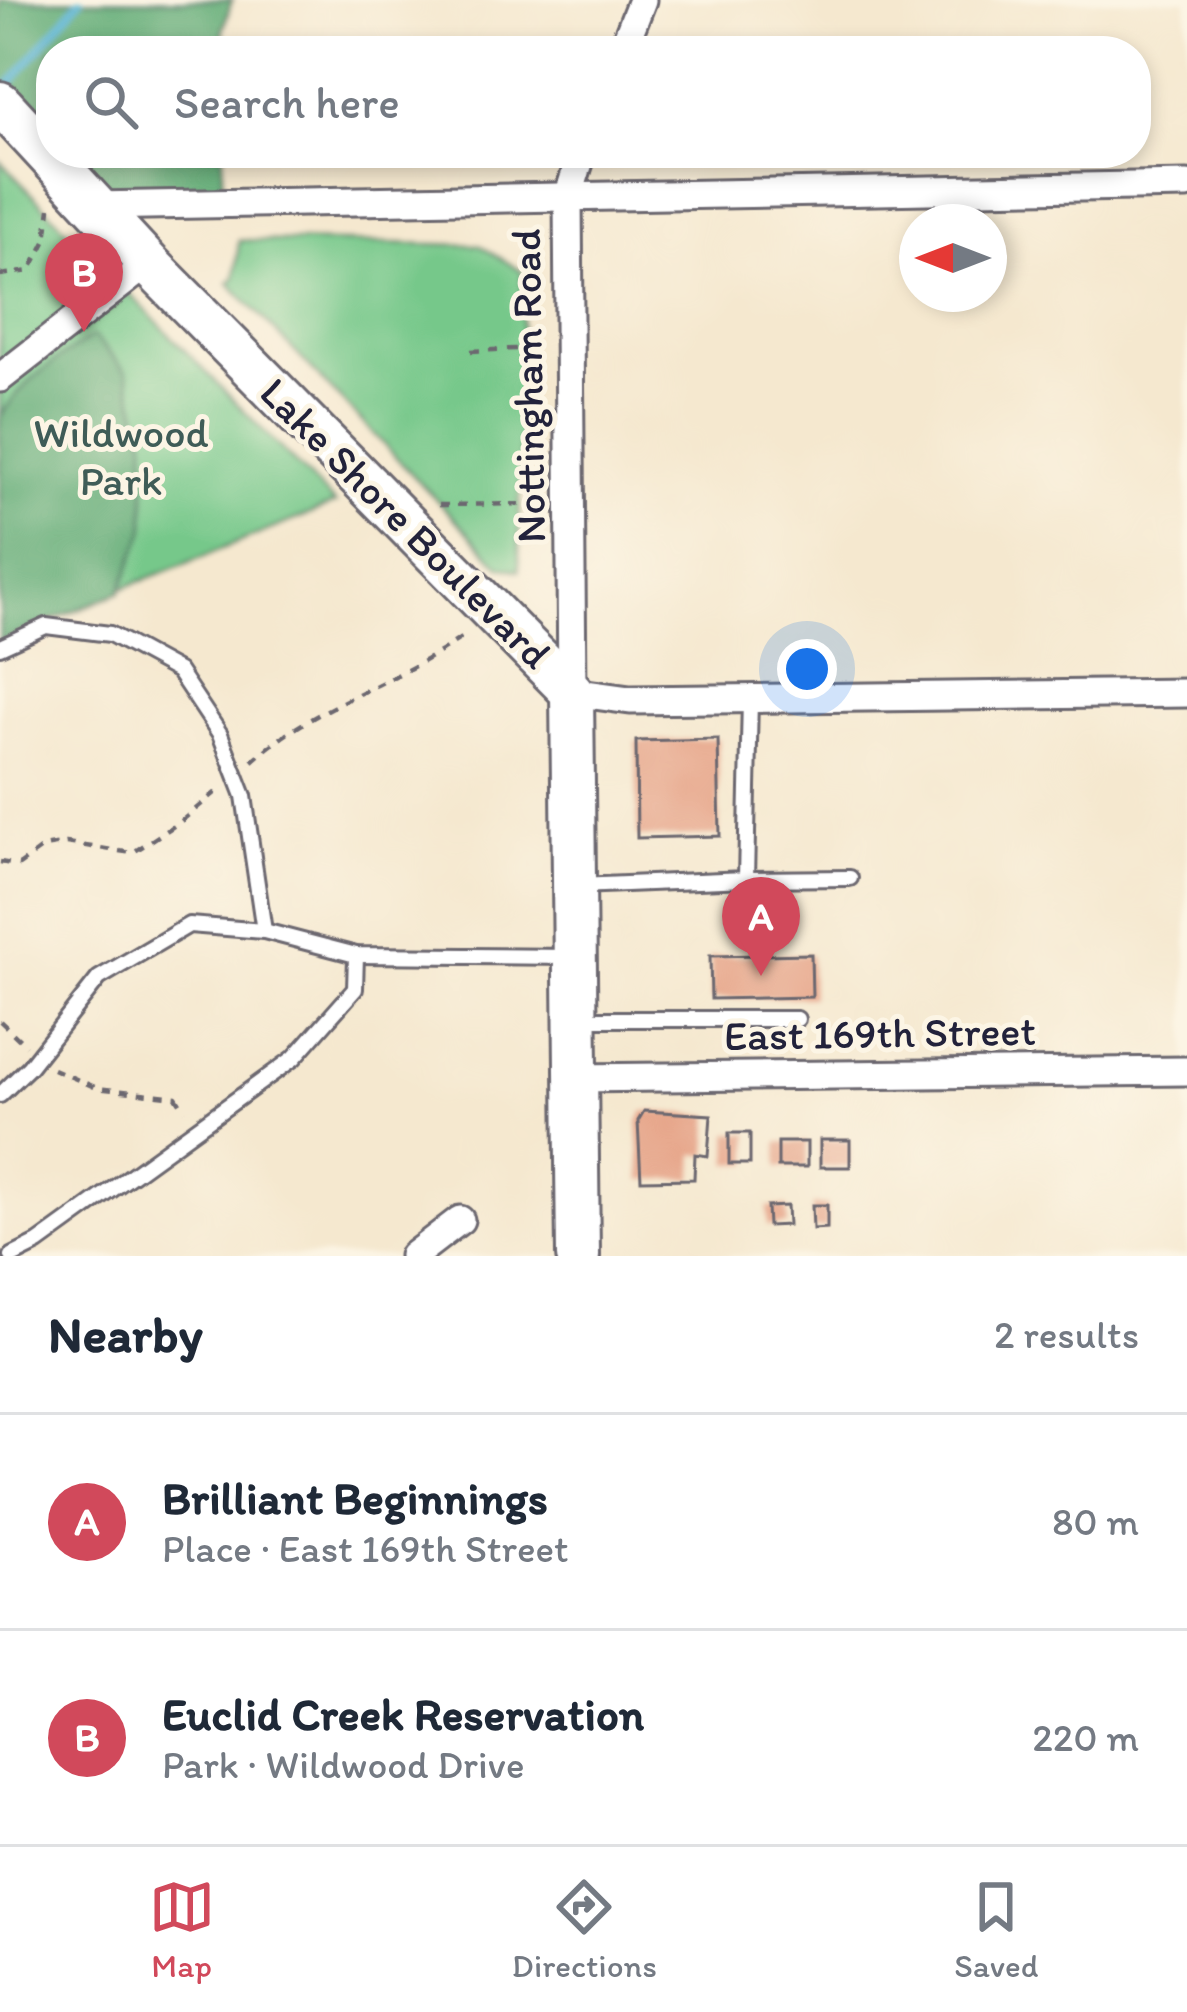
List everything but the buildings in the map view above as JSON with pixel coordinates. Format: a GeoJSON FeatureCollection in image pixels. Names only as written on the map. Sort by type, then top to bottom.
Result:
{"type":"FeatureCollection","features":[{"type":"Feature","properties":{"kind":"main road","name":"Lake Shore Boulevard"},"geometry":{"type":"LineString","coordinates":[[14,118],[36,142]]}},
{"type":"Feature","properties":{"kind":"main road","name":"Lake Shore Boulevard"},"geometry":{"type":"LineString","coordinates":[[59,168],[572,692],[578,1256]]}},
{"type":"Feature","properties":{"kind":"street"},"geometry":{"type":"LineString","coordinates":[[628,36],[643,0]]}},
{"type":"Feature","properties":{"kind":"street","name":"Nottingham Road"},"geometry":{"type":"LineString","coordinates":[[572,692],[568,197],[577,168]]}},
{"type":"Feature","properties":{"kind":"street"},"geometry":{"type":"LineString","coordinates":[[94,206],[1187,185]]}},
{"type":"Feature","properties":{"kind":"street"},"geometry":{"type":"LineString","coordinates":[[0,378],[148,263]]}},
{"type":"Feature","properties":{"kind":"street"},"geometry":{"type":"LineString","coordinates":[[572,692],[630,700],[1187,693]]}},
{"type":"Feature","properties":{"kind":"street","name":"East 169th Street"},"geometry":{"type":"LineString","coordinates":[[574,1078],[1187,1071]]}},
{"type":"Feature","properties":{"kind":"street"},"geometry":{"type":"LineString","coordinates":[[413,1256],[460,1220]]}},
{"type":"Feature","properties":{"kind":"lane"},"geometry":{"type":"LineString","coordinates":[[0,647],[46,626],[110,634],[178,671],[220,734],[244,796],[264,932]]}},
{"type":"Feature","properties":{"kind":"lane"},"geometry":{"type":"LineString","coordinates":[[746,879],[750,699]]}},
{"type":"Feature","properties":{"kind":"lane"},"geometry":{"type":"LineString","coordinates":[[572,886],[850,878]]}},
{"type":"Feature","properties":{"kind":"lane"},"geometry":{"type":"LineString","coordinates":[[0,1095],[38,1056],[99,978],[189,925],[264,932],[356,955],[572,957]]}},
{"type":"Feature","properties":{"kind":"lane"},"geometry":{"type":"LineString","coordinates":[[12,1256],[38,1243],[294,1058],[355,989],[356,955]]}},
{"type":"Feature","properties":{"kind":"lane"},"geometry":{"type":"LineString","coordinates":[[573,1018],[796,1019]]}},
{"type":"Feature","properties":{"kind":"path"},"geometry":{"type":"LineString","coordinates":[[0,275],[30,271],[46,239],[51,196]]}},
{"type":"Feature","properties":{"kind":"path"},"geometry":{"type":"LineString","coordinates":[[471,351],[536,348]]}},
{"type":"Feature","properties":{"kind":"path"},"geometry":{"type":"LineString","coordinates":[[439,505],[532,505]]}},
{"type":"Feature","properties":{"kind":"path"},"geometry":{"type":"LineString","coordinates":[[0,1021],[62,1076],[98,1088],[176,1097],[197,1128]]}},
{"type":"Feature","properties":{"kind":"green space"},"geometry":{"type":"Polygon","coordinates":[[[0,0],[232,0],[223,36],[36,36],[36,142],[0,103],[0,0]]]}},
{"type":"Feature","properties":{"kind":"green space","name":"Wildwood Park"},"geometry":{"type":"Polygon","coordinates":[[[0,161],[335,504],[0,637],[0,161]]]}},
{"type":"Feature","properties":{"kind":"green space"},"geometry":{"type":"Polygon","coordinates":[[[59,168],[223,168],[223,204],[94,206],[59,168]]]}},
{"type":"Feature","properties":{"kind":"green space"},"geometry":{"type":"Polygon","coordinates":[[[239,240],[479,245],[522,271],[519,571],[500,566],[229,283],[235,277],[239,240]]]}},
{"type":"Feature","properties":{"kind":"green space"},"geometry":{"type":"Polygon","coordinates":[[[93,336],[127,372],[145,441],[145,530],[120,592],[0,642],[0,418],[29,382],[93,336]]]}},
{"type":"Feature","properties":{"kind":"waterway"},"geometry":{"type":"LineString","coordinates":[[50,36],[80,0]]}},
{"type":"Feature","properties":{"kind":"waterway"},"geometry":{"type":"LineString","coordinates":[[4,91],[36,53]]}},
{"type":"Feature","properties":{"kind":"place","name":"Euclid Creek Reservation"},"geometry":{"type":"Point","coordinates":[84,332]}},
{"type":"Feature","properties":{"kind":"place","name":"Brilliant Beginnings"},"geometry":{"type":"Point","coordinates":[761,976]}}]}
